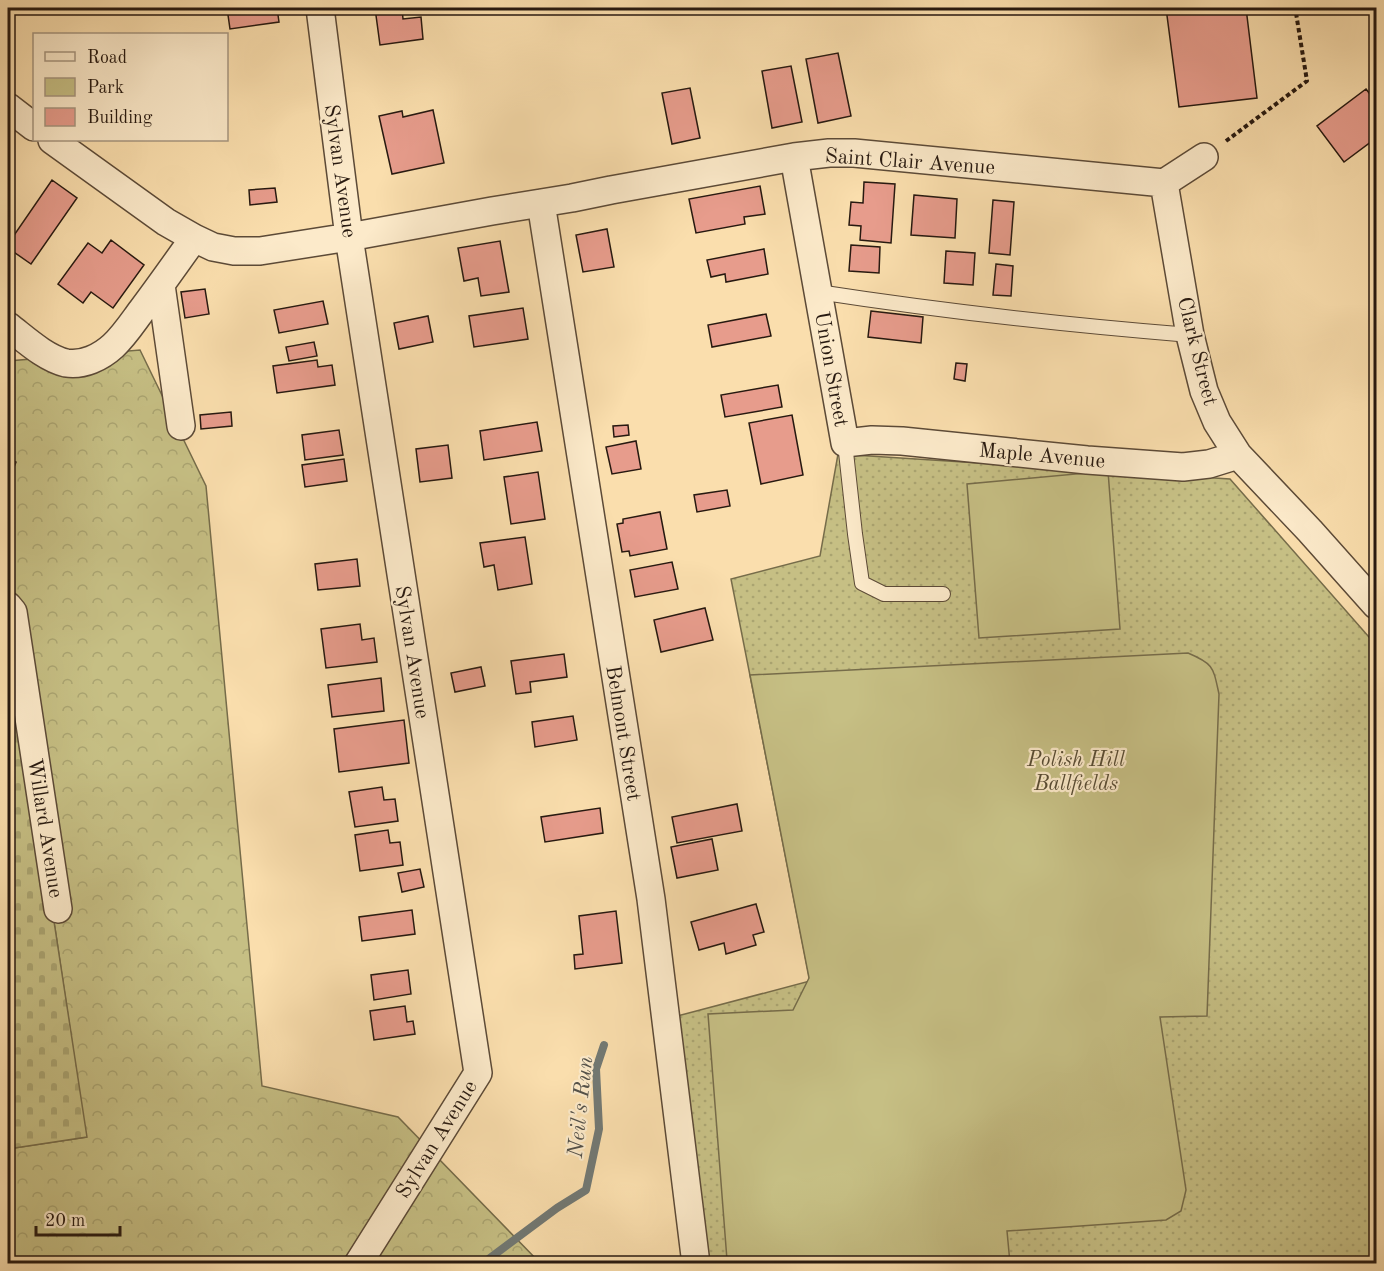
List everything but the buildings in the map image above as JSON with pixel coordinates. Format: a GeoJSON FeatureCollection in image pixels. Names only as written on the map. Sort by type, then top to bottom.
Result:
{"type":"FeatureCollection","features":[{"type":"Feature","properties":{"kind":"street","name":"Sylvan Avenue"},"geometry":{"type":"LineString","coordinates":[[320,8],[349,237],[478,1073],[358,1263]]}},
{"type":"Feature","properties":{"kind":"street"},"geometry":{"type":"LineString","coordinates":[[8,107],[33,126]]}},
{"type":"Feature","properties":{"kind":"street","name":"Saint Clair Avenue"},"geometry":{"type":"LineString","coordinates":[[53,141],[166,222],[213,247],[234,251],[260,251],[349,237],[794,157],[829,153],[854,153],[1164,183]]}},
{"type":"Feature","properties":{"kind":"street","name":"Union Street"},"geometry":{"type":"LineString","coordinates":[[794,157],[845,443]]}},
{"type":"Feature","properties":{"kind":"street"},"geometry":{"type":"LineString","coordinates":[[1164,183],[1204,157]]}},
{"type":"Feature","properties":{"kind":"street","name":"Clark Street"},"geometry":{"type":"LineString","coordinates":[[1164,183],[1190,335],[1203,391],[1217,422],[1238,455],[1377,605]]}},
{"type":"Feature","properties":{"kind":"street","name":"Belmont Street"},"geometry":{"type":"LineString","coordinates":[[540,203],[651,899],[696,1263]]}},
{"type":"Feature","properties":{"kind":"street"},"geometry":{"type":"LineString","coordinates":[[8,326],[51,357],[67,363],[82,363],[98,357],[113,346],[130,326],[194,238]]}},
{"type":"Feature","properties":{"kind":"street"},"geometry":{"type":"LineString","coordinates":[[161,285],[181,426]]}},
{"type":"Feature","properties":{"kind":"street","name":"Maple Avenue"},"geometry":{"type":"LineString","coordinates":[[845,443],[872,440],[902,441],[1087,460],[1183,466],[1209,464],[1238,455]]}},
{"type":"Feature","properties":{"kind":"street","name":"Willard Avenue"},"geometry":{"type":"LineString","coordinates":[[8,606],[13,612],[58,909]]}},
{"type":"Feature","properties":{"kind":"lane"},"geometry":{"type":"LineString","coordinates":[[818,292],[899,304],[1190,335]]}},
{"type":"Feature","properties":{"kind":"lane","name":"Union Street"},"geometry":{"type":"LineString","coordinates":[[845,443],[862,582],[884,594],[943,594]]}},
{"type":"Feature","properties":{"kind":"path"},"geometry":{"type":"LineString","coordinates":[[1204,157],[1307,81],[1296,13],[1292,8]]}},
{"type":"Feature","properties":{"kind":"green space"},"geometry":{"type":"Polygon","coordinates":[[[140,350],[206,486],[262,1086],[398,1117],[541,1264],[8,1264],[8,1149],[86,1137],[8,637],[8,361],[140,350]]]}},
{"type":"Feature","properties":{"kind":"green space","name":"Polish Hill Ballfields"},"geometry":{"type":"Polygon","coordinates":[[[838,454],[1230,479],[1376,645],[1376,1263],[710,1263],[666,1019],[810,981],[731,579],[820,556],[838,454]]]}},
{"type":"Feature","properties":{"kind":"green space"},"geometry":{"type":"Polygon","coordinates":[[[1108,471],[1120,629],[979,638],[967,484],[1108,471]]]}},
{"type":"Feature","properties":{"kind":"green space"},"geometry":{"type":"Polygon","coordinates":[[[8,637],[87,1137],[8,1149],[8,637]]]}},
{"type":"Feature","properties":{"kind":"green space"},"geometry":{"type":"Polygon","coordinates":[[[1188,653],[1203,660],[1211,667],[1219,694],[1207,1016],[1160,1017],[1186,1190],[1181,1211],[1166,1220],[1007,1231],[1010,1263],[730,1263],[727,1260],[708,1014],[793,1010],[809,978],[750,675],[1188,653]]]}},
{"type":"Feature","properties":{"kind":"waterway","name":"Neil's Run"},"geometry":{"type":"LineString","coordinates":[[482,1264],[557,1208],[586,1190],[599,1129],[596,1069],[604,1045]]}}]}
